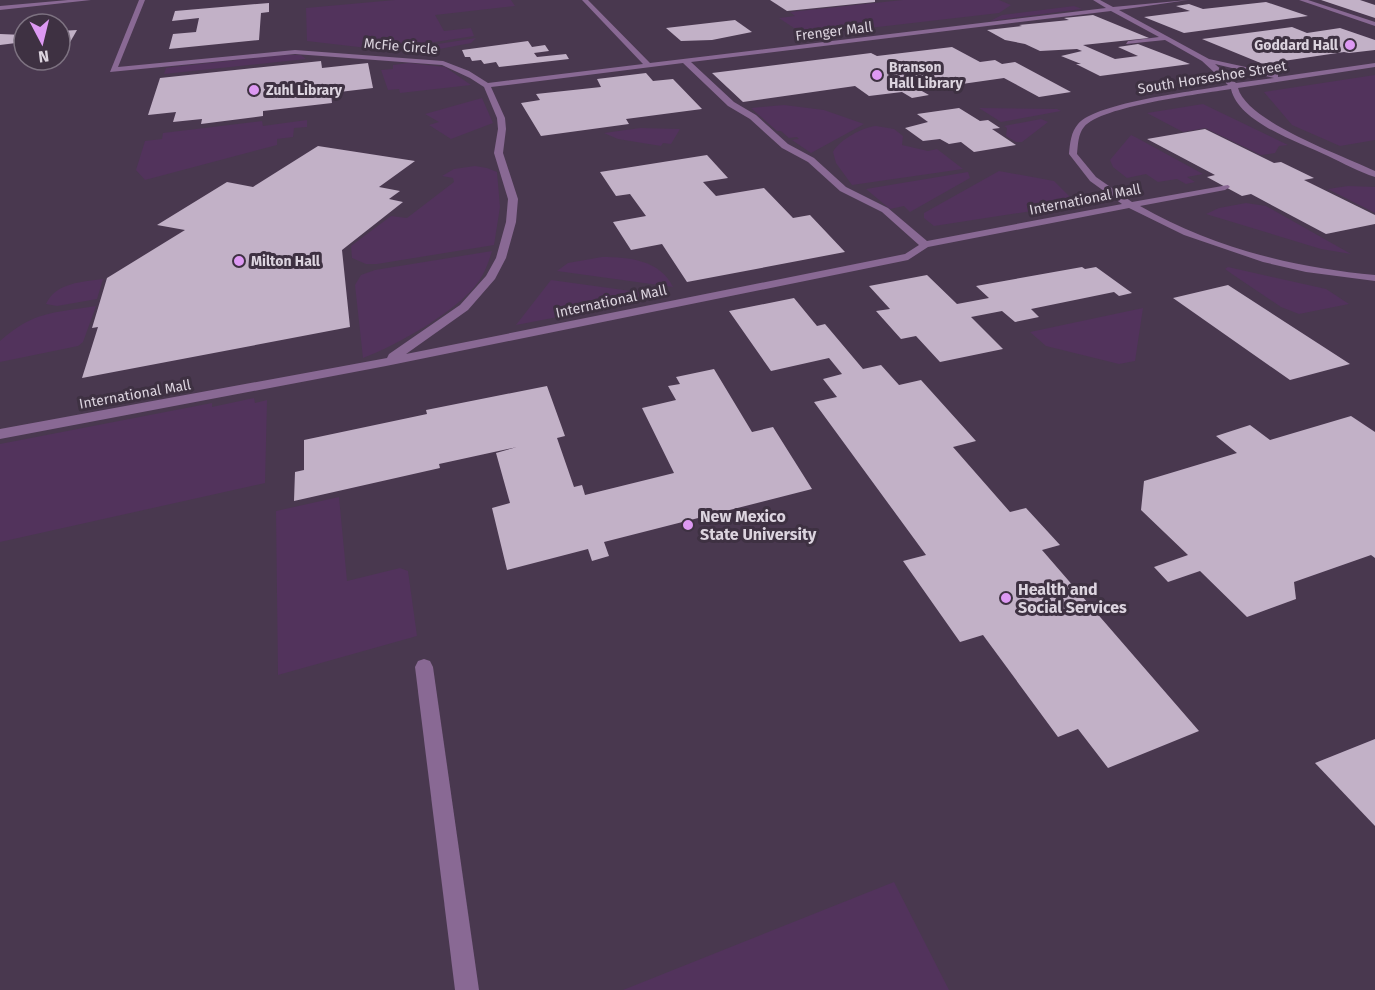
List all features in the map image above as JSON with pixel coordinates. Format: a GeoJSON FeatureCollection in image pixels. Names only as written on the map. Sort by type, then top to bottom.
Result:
{"type":"FeatureCollection","features":[{"type":"Feature","properties":{"kind":"street"},"geometry":{"type":"LineString","coordinates":[[0,8],[88,0]]}},
{"type":"Feature","properties":{"kind":"street","name":"McFie Circle"},"geometry":{"type":"LineString","coordinates":[[142,0],[113,70],[295,52],[443,63],[458,68],[487,85]]}},
{"type":"Feature","properties":{"kind":"street"},"geometry":{"type":"LineString","coordinates":[[585,0],[648,65]]}},
{"type":"Feature","properties":{"kind":"street"},"geometry":{"type":"LineString","coordinates":[[1096,0],[1205,59],[1236,69],[1290,78]]}},
{"type":"Feature","properties":{"kind":"street","name":"Frenger Mall"},"geometry":{"type":"LineString","coordinates":[[487,85],[1185,0]]}},
{"type":"Feature","properties":{"kind":"street"},"geometry":{"type":"LineString","coordinates":[[1302,0],[1375,24]]}},
{"type":"Feature","properties":{"kind":"street"},"geometry":{"type":"LineString","coordinates":[[1128,42],[1167,38]]}},
{"type":"Feature","properties":{"kind":"street"},"geometry":{"type":"LineString","coordinates":[[1205,59],[1234,86],[1238,98],[1257,118],[1375,174]]}},
{"type":"Feature","properties":{"kind":"street"},"geometry":{"type":"LineString","coordinates":[[686,61],[731,104],[753,117],[785,146],[811,160],[843,189],[885,210],[925,245]]}},
{"type":"Feature","properties":{"kind":"street","name":"South Horseshoe Street"},"geometry":{"type":"LineString","coordinates":[[1129,206],[1092,178],[1073,154],[1074,134],[1090,117],[1134,103],[1375,65]]}},
{"type":"Feature","properties":{"kind":"street"},"geometry":{"type":"LineString","coordinates":[[386,362],[442,325],[480,294],[499,266],[512,220],[513,200],[511,181],[498,147],[502,129],[497,108],[487,85]]}},
{"type":"Feature","properties":{"kind":"street","name":"International Mall"},"geometry":{"type":"LineString","coordinates":[[0,434],[386,362],[908,257],[925,245],[1225,187]]}},
{"type":"Feature","properties":{"kind":"street"},"geometry":{"type":"LineString","coordinates":[[1129,206],[1153,219],[1275,261],[1325,272],[1375,278]]}},
{"type":"Feature","properties":{"kind":"street"},"geometry":{"type":"LineString","coordinates":[[424,667],[467,990]]}},
{"type":"Feature","properties":{"kind":"shaded area","name":"New Mexico State University"},"geometry":{"type":"Polygon","coordinates":[[[0,0],[1375,0],[1375,990],[0,990],[0,0]]]}},
{"type":"Feature","properties":{"kind":"shaded area"},"geometry":{"type":"Polygon","coordinates":[[[395,0],[511,0],[515,6],[435,15],[444,31],[471,28],[474,36],[402,47],[393,51],[307,41],[306,8],[395,0]]]}},
{"type":"Feature","properties":{"kind":"shaded area"},"geometry":{"type":"Polygon","coordinates":[[[903,0],[999,0],[1011,5],[999,13],[817,34],[811,31],[800,32],[779,18],[795,16],[790,12],[903,0]]]}},
{"type":"Feature","properties":{"kind":"shaded area"},"geometry":{"type":"Polygon","coordinates":[[[1074,6],[1082,9],[990,21],[1002,15],[1074,6]]]}},
{"type":"Feature","properties":{"kind":"shaded area"},"geometry":{"type":"Polygon","coordinates":[[[476,38],[471,43],[413,54],[403,53],[413,48],[476,38]]]}},
{"type":"Feature","properties":{"kind":"shaded area"},"geometry":{"type":"Polygon","coordinates":[[[301,55],[306,59],[164,74],[166,68],[172,67],[301,55]]]}},
{"type":"Feature","properties":{"kind":"shaded area"},"geometry":{"type":"Polygon","coordinates":[[[409,63],[445,67],[471,85],[400,93],[399,89],[388,90],[381,70],[393,69],[393,65],[409,63]]]}},
{"type":"Feature","properties":{"kind":"shaded area"},"geometry":{"type":"Polygon","coordinates":[[[1375,75],[1375,140],[1340,146],[1292,125],[1264,92],[1375,75]]]}},
{"type":"Feature","properties":{"kind":"shaded area"},"geometry":{"type":"Polygon","coordinates":[[[482,98],[493,123],[451,139],[429,125],[439,122],[425,114],[482,98]]]}},
{"type":"Feature","properties":{"kind":"shaded area"},"geometry":{"type":"Polygon","coordinates":[[[1203,104],[1288,145],[1279,146],[1275,153],[1261,155],[1205,128],[1183,132],[1147,113],[1203,104]]]}},
{"type":"Feature","properties":{"kind":"shaded area"},"geometry":{"type":"Polygon","coordinates":[[[784,105],[824,110],[864,124],[811,153],[792,140],[799,139],[797,137],[789,138],[781,131],[777,131],[751,108],[784,105]]]}},
{"type":"Feature","properties":{"kind":"shaded area"},"geometry":{"type":"Polygon","coordinates":[[[979,108],[1057,109],[1061,111],[1001,122],[979,108]]]}},
{"type":"Feature","properties":{"kind":"shaded area"},"geometry":{"type":"Polygon","coordinates":[[[1041,119],[1048,122],[1022,142],[1016,142],[1006,136],[1007,128],[1004,126],[1041,119]]]}},
{"type":"Feature","properties":{"kind":"shaded area"},"geometry":{"type":"Polygon","coordinates":[[[307,120],[307,127],[294,128],[293,137],[277,139],[277,145],[145,180],[136,170],[145,141],[162,139],[163,133],[262,121],[263,126],[307,120]]]}},
{"type":"Feature","properties":{"kind":"shaded area"},"geometry":{"type":"Polygon","coordinates":[[[876,126],[894,129],[903,136],[902,145],[928,151],[937,149],[963,169],[852,185],[836,163],[833,152],[840,143],[852,135],[876,126]]]}},
{"type":"Feature","properties":{"kind":"shaded area"},"geometry":{"type":"Polygon","coordinates":[[[640,128],[680,129],[671,144],[663,143],[661,146],[618,139],[604,133],[640,128]]]}},
{"type":"Feature","properties":{"kind":"shaded area"},"geometry":{"type":"Polygon","coordinates":[[[1131,135],[1203,174],[1187,177],[1195,182],[1186,184],[1177,179],[1158,182],[1146,174],[1127,178],[1113,167],[1110,160],[1131,135]]]}},
{"type":"Feature","properties":{"kind":"shaded area"},"geometry":{"type":"Polygon","coordinates":[[[475,166],[497,172],[500,207],[494,245],[377,264],[366,264],[352,258],[351,246],[391,216],[407,218],[454,182],[453,178],[442,176],[454,169],[475,166]]]}},
{"type":"Feature","properties":{"kind":"shaded area"},"geometry":{"type":"Polygon","coordinates":[[[999,171],[1054,181],[1077,204],[934,226],[924,218],[924,213],[999,171]]]}},
{"type":"Feature","properties":{"kind":"shaded area"},"geometry":{"type":"Polygon","coordinates":[[[968,172],[970,178],[910,212],[904,206],[890,209],[866,189],[968,172]]]}},
{"type":"Feature","properties":{"kind":"shaded area"},"geometry":{"type":"Polygon","coordinates":[[[1348,186],[1375,187],[1375,213],[1328,189],[1348,186]]]}},
{"type":"Feature","properties":{"kind":"shaded area"},"geometry":{"type":"Polygon","coordinates":[[[1246,203],[1266,206],[1351,254],[1321,249],[1206,214],[1219,208],[1246,203]]]}},
{"type":"Feature","properties":{"kind":"shaded area"},"geometry":{"type":"Polygon","coordinates":[[[492,251],[479,281],[457,304],[409,336],[363,358],[355,285],[361,275],[375,270],[492,251]]]}},
{"type":"Feature","properties":{"kind":"shaded area"},"geometry":{"type":"Polygon","coordinates":[[[602,257],[643,262],[660,271],[673,287],[557,271],[568,263],[602,257]]]}},
{"type":"Feature","properties":{"kind":"shaded area"},"geometry":{"type":"Polygon","coordinates":[[[1228,267],[1326,289],[1349,304],[1299,314],[1281,307],[1225,269],[1228,267]]]}},
{"type":"Feature","properties":{"kind":"shaded area"},"geometry":{"type":"Polygon","coordinates":[[[103,279],[97,299],[57,306],[46,304],[56,291],[63,287],[103,279]]]}},
{"type":"Feature","properties":{"kind":"shaded area"},"geometry":{"type":"Polygon","coordinates":[[[551,280],[667,296],[516,325],[551,280]]]}},
{"type":"Feature","properties":{"kind":"shaded area"},"geometry":{"type":"Polygon","coordinates":[[[96,306],[83,342],[78,346],[0,362],[0,341],[23,324],[56,312],[96,306]]]}},
{"type":"Feature","properties":{"kind":"shaded area"},"geometry":{"type":"Polygon","coordinates":[[[1143,308],[1135,361],[1119,364],[1046,346],[1030,332],[1143,308]]]}},
{"type":"Feature","properties":{"kind":"shaded area"},"geometry":{"type":"Polygon","coordinates":[[[254,398],[255,403],[267,400],[265,483],[0,542],[0,444],[212,403],[212,407],[254,398]]]}},
{"type":"Feature","properties":{"kind":"shaded area"},"geometry":{"type":"Polygon","coordinates":[[[339,497],[347,581],[400,568],[408,571],[417,636],[278,675],[276,511],[339,497]]]}},
{"type":"Feature","properties":{"kind":"shaded area"},"geometry":{"type":"Polygon","coordinates":[[[894,882],[949,990],[623,990],[894,882]]]}},
{"type":"Feature","properties":{"kind":"building"},"geometry":{"type":"Polygon","coordinates":[[[770,0],[875,0],[875,2],[787,11],[770,0]]]}},
{"type":"Feature","properties":{"kind":"building"},"geometry":{"type":"Polygon","coordinates":[[[1321,0],[1360,0],[1375,5],[1375,18],[1321,0]]]}},
{"type":"Feature","properties":{"kind":"building"},"geometry":{"type":"Polygon","coordinates":[[[1266,2],[1308,16],[1184,33],[1144,17],[1190,11],[1176,6],[1189,4],[1203,9],[1266,2]]]}},
{"type":"Feature","properties":{"kind":"building"},"geometry":{"type":"Polygon","coordinates":[[[269,3],[269,12],[261,13],[259,40],[169,49],[173,34],[196,32],[199,18],[172,21],[175,11],[269,3]]]}},
{"type":"Feature","properties":{"kind":"building"},"geometry":{"type":"Polygon","coordinates":[[[1093,15],[1149,38],[1083,45],[1115,59],[1138,56],[1118,47],[1138,44],[1190,64],[1100,76],[1076,64],[1081,64],[1061,56],[1082,51],[1077,49],[1040,51],[1025,44],[1005,40],[987,30],[1093,15]]]}},
{"type":"Feature","properties":{"kind":"building"},"geometry":{"type":"Polygon","coordinates":[[[735,20],[752,32],[712,40],[681,41],[666,28],[735,20]]]}},
{"type":"Feature","properties":{"kind":"building"},"geometry":{"type":"Polygon","coordinates":[[[1292,27],[1307,33],[1340,28],[1375,40],[1375,50],[1344,52],[1263,64],[1202,39],[1292,27]]]}},
{"type":"Feature","properties":{"kind":"building"},"geometry":{"type":"Polygon","coordinates":[[[0,34],[12,34],[12,44],[0,45],[0,34]]]}},
{"type":"Feature","properties":{"kind":"building"},"geometry":{"type":"Polygon","coordinates":[[[528,41],[532,47],[545,45],[549,51],[534,53],[537,57],[566,54],[569,59],[499,67],[496,62],[484,64],[481,60],[472,61],[470,57],[465,57],[462,50],[528,41]]]}},
{"type":"Feature","properties":{"kind":"building","name":"Branson Hall Library"},"geometry":{"type":"Polygon","coordinates":[[[952,47],[980,62],[995,60],[1002,64],[1015,62],[1071,92],[1039,97],[1004,78],[920,90],[929,95],[912,98],[902,92],[869,96],[855,86],[743,102],[712,73],[871,53],[877,56],[952,47]]]}},
{"type":"Feature","properties":{"kind":"building","name":"Zuhl Library"},"geometry":{"type":"Polygon","coordinates":[[[321,61],[322,68],[368,63],[373,88],[331,93],[332,103],[263,111],[263,116],[201,124],[202,119],[173,122],[176,112],[148,115],[160,78],[321,61]]]}},
{"type":"Feature","properties":{"kind":"building"},"geometry":{"type":"Polygon","coordinates":[[[646,73],[653,81],[673,79],[702,109],[626,119],[629,124],[541,136],[521,103],[540,100],[536,94],[601,87],[597,79],[646,73]]]}},
{"type":"Feature","properties":{"kind":"building"},"geometry":{"type":"Polygon","coordinates":[[[959,108],[980,121],[988,120],[1000,128],[992,129],[1016,145],[974,152],[961,142],[949,144],[940,139],[923,141],[905,128],[928,122],[917,114],[959,108]]]}},
{"type":"Feature","properties":{"kind":"building"},"geometry":{"type":"Polygon","coordinates":[[[1205,129],[1274,163],[1281,162],[1314,178],[1304,180],[1375,215],[1375,224],[1326,234],[1251,194],[1242,196],[1207,177],[1215,175],[1147,139],[1205,129]]]}},
{"type":"Feature","properties":{"kind":"building","name":"Milton Hall"},"geometry":{"type":"Polygon","coordinates":[[[318,146],[415,161],[379,187],[400,191],[389,199],[403,202],[342,250],[350,327],[82,378],[98,327],[92,328],[107,278],[185,230],[157,225],[227,182],[253,187],[318,146]]]}},
{"type":"Feature","properties":{"kind":"building"},"geometry":{"type":"Polygon","coordinates":[[[707,155],[728,178],[703,182],[716,196],[764,188],[793,218],[810,215],[845,252],[687,282],[662,244],[631,250],[613,222],[646,216],[630,194],[616,196],[600,172],[707,155]]]}},
{"type":"Feature","properties":{"kind":"building"},"geometry":{"type":"Polygon","coordinates":[[[1082,267],[1085,269],[1096,267],[1132,293],[1119,296],[1114,292],[1031,309],[1039,317],[1015,322],[1002,311],[971,317],[1003,349],[940,362],[916,336],[901,339],[876,311],[890,309],[869,286],[927,275],[957,304],[989,298],[976,286],[1082,267]]]}},
{"type":"Feature","properties":{"kind":"building"},"geometry":{"type":"Polygon","coordinates":[[[1228,285],[1350,364],[1290,380],[1173,298],[1228,285]]]}},
{"type":"Feature","properties":{"kind":"building","name":"Health and Social Services"},"geometry":{"type":"Polygon","coordinates":[[[794,298],[817,326],[825,324],[863,369],[881,365],[899,385],[921,380],[976,441],[953,447],[1010,512],[1026,508],[1060,545],[1042,550],[1199,731],[1108,768],[1078,729],[1058,737],[983,635],[960,642],[903,561],[926,555],[814,402],[837,397],[823,379],[842,374],[829,358],[771,371],[729,311],[794,298]]]}},
{"type":"Feature","properties":{"kind":"building"},"geometry":{"type":"Polygon","coordinates":[[[714,369],[752,432],[773,427],[812,489],[604,542],[609,556],[592,561],[588,549],[507,570],[492,508],[510,503],[496,453],[517,447],[439,464],[440,468],[294,501],[295,472],[304,470],[304,440],[427,414],[426,410],[547,386],[565,436],[557,438],[574,487],[582,485],[585,495],[674,473],[642,408],[676,400],[668,386],[680,384],[676,377],[714,369]]]}},
{"type":"Feature","properties":{"kind":"building"},"geometry":{"type":"Polygon","coordinates":[[[1351,416],[1375,432],[1375,558],[1371,555],[1294,582],[1296,599],[1247,617],[1200,571],[1168,582],[1154,567],[1188,555],[1141,510],[1144,481],[1237,453],[1216,436],[1250,425],[1270,440],[1351,416]]]}},
{"type":"Feature","properties":{"kind":"building"},"geometry":{"type":"Polygon","coordinates":[[[1375,739],[1375,826],[1315,763],[1375,739]]]}},
{"type":"Feature","properties":{"kind":"place","name":"Goddard Hall"},"geometry":{"type":"Point","coordinates":[1350,45]}},
{"type":"Feature","properties":{"kind":"place","name":"Branson Hall Library"},"geometry":{"type":"Point","coordinates":[877,75]}},
{"type":"Feature","properties":{"kind":"place","name":"Zuhl Library"},"geometry":{"type":"Point","coordinates":[254,90]}},
{"type":"Feature","properties":{"kind":"place","name":"Milton Hall"},"geometry":{"type":"Point","coordinates":[239,261]}},
{"type":"Feature","properties":{"kind":"place","name":"New Mexico State University"},"geometry":{"type":"Point","coordinates":[688,525]}},
{"type":"Feature","properties":{"kind":"place","name":"Health and Social Services"},"geometry":{"type":"Point","coordinates":[1006,598]}}]}
